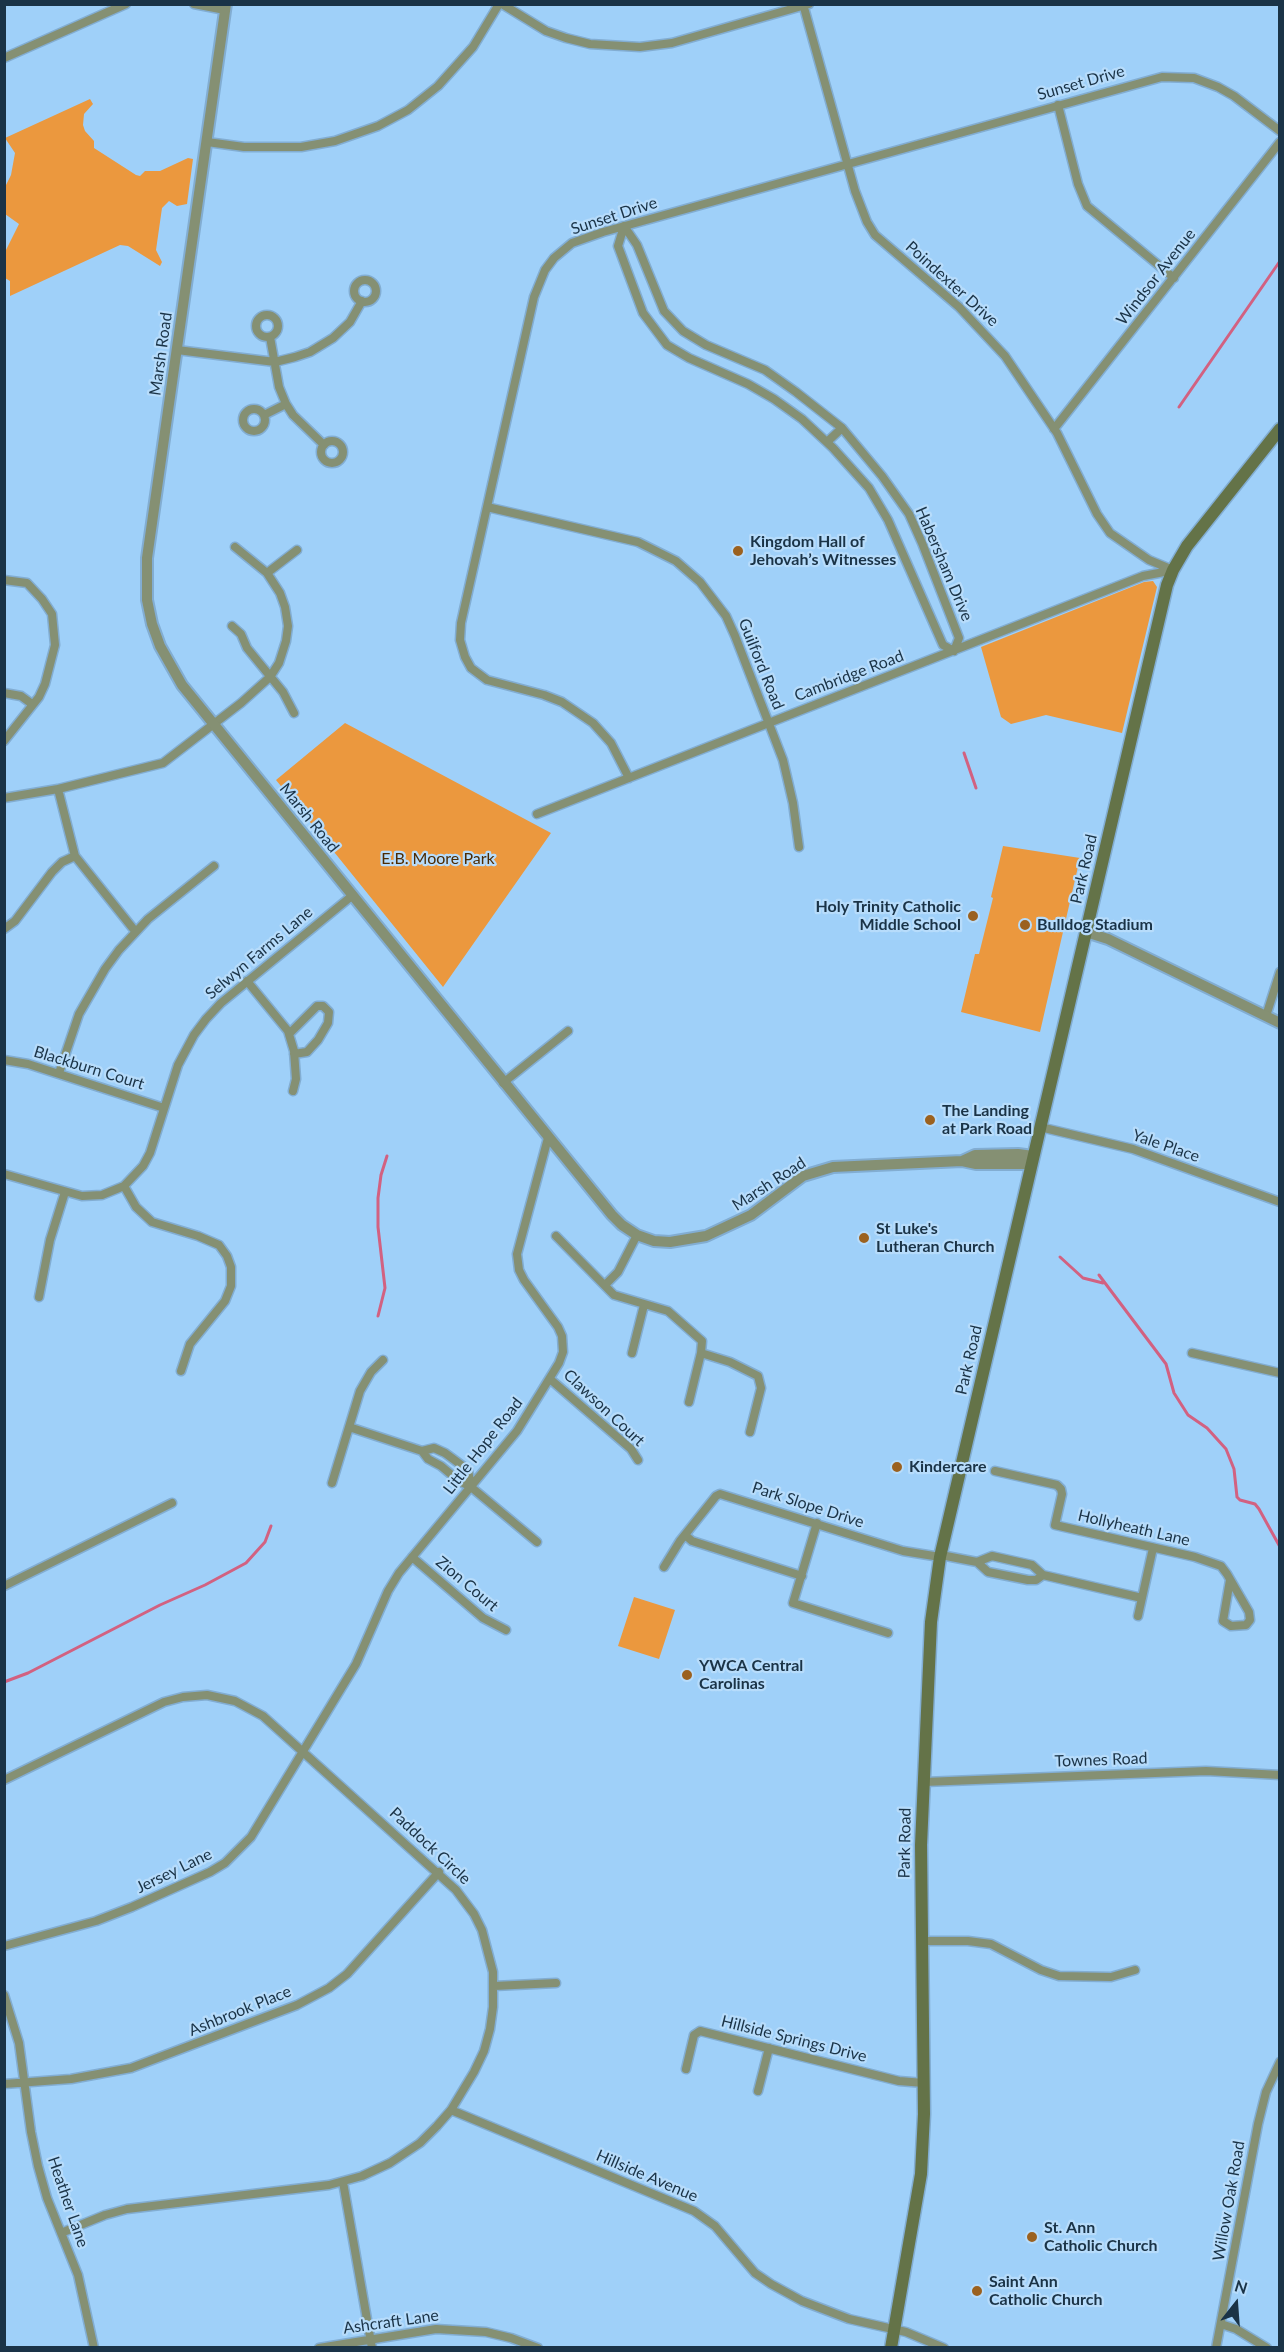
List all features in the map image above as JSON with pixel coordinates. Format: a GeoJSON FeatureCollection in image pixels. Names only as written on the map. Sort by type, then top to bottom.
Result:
{"type":"FeatureCollection","features":[{"type":"Feature","properties":{"kind":"main road","name":"Park Road"},"geometry":{"type":"LineString","coordinates":[[891,2348],[921,2174],[924,2083],[921,1877],[931,1622],[940,1556],[1165,593],[1173,570],[1187,546],[1279,432]]}},
{"type":"Feature","properties":{"kind":"street"},"geometry":{"type":"LineString","coordinates":[[4,58],[126,4]]}},
{"type":"Feature","properties":{"kind":"street"},"geometry":{"type":"LineString","coordinates":[[194,4],[226,7]]}},
{"type":"Feature","properties":{"kind":"street"},"geometry":{"type":"LineString","coordinates":[[207,142],[244,147],[301,147],[335,141],[378,126],[408,110],[444,80],[473,47],[500,4],[546,31],[566,38],[590,44],[640,47],[672,43],[805,5]]}},
{"type":"Feature","properties":{"kind":"street","name":"Poindexter Drive"},"geometry":{"type":"LineString","coordinates":[[805,5],[847,164],[864,215],[875,235],[934,284],[983,331],[1025,383],[1054,429],[1097,514],[1110,533],[1149,560],[1173,570]]}},
{"type":"Feature","properties":{"kind":"street","name":"Marsh Road"},"geometry":{"type":"LineString","coordinates":[[226,7],[147,558],[147,600],[152,624],[170,667],[182,685],[548,1138],[612,1215],[622,1225],[638,1235],[654,1241],[669,1242],[706,1236],[751,1215],[790,1184],[818,1170],[833,1167],[962,1161],[976,1164],[1032,1160]]}},
{"type":"Feature","properties":{"kind":"street","name":"Sunset Drive"},"geometry":{"type":"LineString","coordinates":[[629,778],[611,743],[586,718],[562,702],[544,695],[487,680],[471,668],[460,640],[461,623],[538,283],[545,270],[566,248],[579,240],[624,226],[1142,81],[1170,76],[1203,80],[1225,91],[1280,131]]}},
{"type":"Feature","properties":{"kind":"street"},"geometry":{"type":"LineString","coordinates":[[1058,105],[1078,184],[1087,206],[1174,278]]}},
{"type":"Feature","properties":{"kind":"street","name":"Windsor Avenue"},"geometry":{"type":"LineString","coordinates":[[1054,429],[1280,142]]}},
{"type":"Feature","properties":{"kind":"street","name":"Habersham Drive"},"geometry":{"type":"LineString","coordinates":[[624,226],[637,244],[664,311],[683,331],[706,345],[765,370],[842,428],[882,476],[909,514],[922,543],[959,638],[954,651],[943,645],[902,546],[879,504],[869,488],[827,442],[774,399],[748,384],[688,358],[667,345],[643,314],[618,246],[624,226]]}},
{"type":"Feature","properties":{"kind":"street"},"geometry":{"type":"LineString","coordinates":[[177,350],[275,362],[310,352],[325,344],[350,322],[362,301]]}},
{"type":"Feature","properties":{"kind":"street"},"geometry":{"type":"LineString","coordinates":[[270,337],[279,387],[286,404],[293,415],[324,445]]}},
{"type":"Feature","properties":{"kind":"street"},"geometry":{"type":"LineString","coordinates":[[264,414],[286,404]]}},
{"type":"Feature","properties":{"kind":"street"},"geometry":{"type":"LineString","coordinates":[[827,442],[842,428]]}},
{"type":"Feature","properties":{"kind":"street","name":"Guilford Road"},"geometry":{"type":"LineString","coordinates":[[487,507],[638,542],[667,556],[684,568],[714,598],[726,616],[783,760],[789,782],[799,847]]}},
{"type":"Feature","properties":{"kind":"street"},"geometry":{"type":"LineString","coordinates":[[4,798],[58,789],[163,763],[270,677],[285,648],[288,626],[285,607],[280,593],[267,573],[235,547]]}},
{"type":"Feature","properties":{"kind":"street"},"geometry":{"type":"LineString","coordinates":[[267,573],[297,550]]}},
{"type":"Feature","properties":{"kind":"street","name":"Cambridge Road"},"geometry":{"type":"LineString","coordinates":[[537,814],[1143,576],[1173,570]]}},
{"type":"Feature","properties":{"kind":"street"},"geometry":{"type":"LineString","coordinates":[[4,580],[27,583],[42,599],[52,614],[55,645],[45,684],[39,697],[4,741]]}},
{"type":"Feature","properties":{"kind":"street"},"geometry":{"type":"LineString","coordinates":[[232,626],[241,634],[247,648],[283,692],[294,713]]}},
{"type":"Feature","properties":{"kind":"street"},"geometry":{"type":"LineString","coordinates":[[4,693],[21,696],[32,704]]}},
{"type":"Feature","properties":{"kind":"street"},"geometry":{"type":"LineString","coordinates":[[58,789],[75,856],[135,931]]}},
{"type":"Feature","properties":{"kind":"street"},"geometry":{"type":"LineString","coordinates":[[4,929],[15,921],[51,872],[62,862],[75,856]]}},
{"type":"Feature","properties":{"kind":"street"},"geometry":{"type":"LineString","coordinates":[[59,1073],[70,1037],[90,992],[105,969],[135,931],[214,866]]}},
{"type":"Feature","properties":{"kind":"street","name":"Selwyn Farms Lane"},"geometry":{"type":"LineString","coordinates":[[124,1186],[143,1166],[178,1065],[194,1035],[220,1003],[353,895]]}},
{"type":"Feature","properties":{"kind":"street"},"geometry":{"type":"LineString","coordinates":[[1086,932],[1108,939],[1280,1023]]}},
{"type":"Feature","properties":{"kind":"street"},"geometry":{"type":"LineString","coordinates":[[1266,1016],[1280,972]]}},
{"type":"Feature","properties":{"kind":"street"},"geometry":{"type":"LineString","coordinates":[[247,981],[289,1034],[294,1054],[296,1079],[293,1091]]}},
{"type":"Feature","properties":{"kind":"street"},"geometry":{"type":"LineString","coordinates":[[289,1034],[317,1006],[323,1006],[328,1012],[328,1023],[318,1040],[307,1052],[294,1054]]}},
{"type":"Feature","properties":{"kind":"street"},"geometry":{"type":"LineString","coordinates":[[503,1083],[568,1031]]}},
{"type":"Feature","properties":{"kind":"street","name":"Blackburn Court"},"geometry":{"type":"LineString","coordinates":[[4,1060],[59,1073],[164,1108]]}},
{"type":"Feature","properties":{"kind":"street","name":"Yale Place"},"geometry":{"type":"LineString","coordinates":[[1040,1127],[1133,1149],[1280,1202]]}},
{"type":"Feature","properties":{"kind":"street","name":"Little Hope Road"},"geometry":{"type":"LineString","coordinates":[[303,1751],[357,1664],[388,1590],[412,1557],[516,1431],[560,1363],[563,1352],[562,1336],[524,1280],[518,1265],[517,1254],[548,1138]]}},
{"type":"Feature","properties":{"kind":"street"},"geometry":{"type":"LineString","coordinates":[[4,1174],[82,1196],[102,1195],[124,1186],[136,1207],[152,1222],[219,1245],[231,1267],[231,1286],[225,1301],[190,1344],[181,1371]]}},
{"type":"Feature","properties":{"kind":"street"},"geometry":{"type":"LineString","coordinates":[[39,1297],[50,1240],[65,1192]]}},
{"type":"Feature","properties":{"kind":"street"},"geometry":{"type":"LineString","coordinates":[[605,1286],[618,1272],[638,1235]]}},
{"type":"Feature","properties":{"kind":"street"},"geometry":{"type":"LineString","coordinates":[[556,1236],[614,1295],[673,1314],[682,1325],[702,1341],[689,1402]]}},
{"type":"Feature","properties":{"kind":"street"},"geometry":{"type":"LineString","coordinates":[[632,1353],[644,1305]]}},
{"type":"Feature","properties":{"kind":"street"},"geometry":{"type":"LineString","coordinates":[[701,1353],[730,1362],[758,1376],[761,1388],[750,1432]]}},
{"type":"Feature","properties":{"kind":"street"},"geometry":{"type":"LineString","coordinates":[[1192,1353],[1280,1373]]}},
{"type":"Feature","properties":{"kind":"street"},"geometry":{"type":"LineString","coordinates":[[332,1483],[360,1391],[371,1372],[383,1360]]}},
{"type":"Feature","properties":{"kind":"street","name":"Clawson Court"},"geometry":{"type":"LineString","coordinates":[[550,1378],[631,1449],[638,1460]]}},
{"type":"Feature","properties":{"kind":"street"},"geometry":{"type":"LineString","coordinates":[[349,1427],[422,1451],[434,1448],[445,1453],[468,1470],[471,1487]]}},
{"type":"Feature","properties":{"kind":"street"},"geometry":{"type":"LineString","coordinates":[[422,1451],[428,1459],[471,1487],[537,1542]]}},
{"type":"Feature","properties":{"kind":"street","name":"Hollyheath Lane"},"geometry":{"type":"LineString","coordinates":[[995,1471],[1057,1485],[1062,1494],[1055,1525],[1210,1561],[1221,1566],[1230,1580],[1250,1616],[1246,1625],[1231,1626],[1223,1621],[1230,1580]]}},
{"type":"Feature","properties":{"kind":"street","name":"Park Slope Drive"},"geometry":{"type":"LineString","coordinates":[[664,1567],[685,1535],[720,1494],[903,1551],[977,1562]]}},
{"type":"Feature","properties":{"kind":"street"},"geometry":{"type":"LineString","coordinates":[[4,1586],[172,1503]]}},
{"type":"Feature","properties":{"kind":"street"},"geometry":{"type":"LineString","coordinates":[[817,1523],[793,1603],[888,1633]]}},
{"type":"Feature","properties":{"kind":"street"},"geometry":{"type":"LineString","coordinates":[[685,1535],[692,1541],[802,1576]]}},
{"type":"Feature","properties":{"kind":"street"},"geometry":{"type":"LineString","coordinates":[[1138,1616],[1153,1548]]}},
{"type":"Feature","properties":{"kind":"street"},"geometry":{"type":"LineString","coordinates":[[1043,1575],[1036,1580],[1028,1580],[988,1572],[977,1562],[992,1556],[1032,1565],[1043,1575],[1142,1598]]}},
{"type":"Feature","properties":{"kind":"street","name":"Zion Court"},"geometry":{"type":"LineString","coordinates":[[412,1557],[483,1618],[506,1630]]}},
{"type":"Feature","properties":{"kind":"street","name":"Paddock Circle"},"geometry":{"type":"LineString","coordinates":[[4,1780],[164,1702],[191,1695],[224,1698],[250,1707],[439,1872],[463,1898],[474,1914],[489,1951],[494,1986],[493,2007],[484,2051],[451,2110],[410,2150],[373,2172],[344,2182],[127,2209],[105,2215],[61,2233]]}},
{"type":"Feature","properties":{"kind":"street","name":"Jersey Lane"},"geometry":{"type":"LineString","coordinates":[[4,1946],[105,1917],[225,1863],[251,1837],[303,1751]]}},
{"type":"Feature","properties":{"kind":"street","name":"Townes Road"},"geometry":{"type":"LineString","coordinates":[[924,1782],[1206,1772],[1280,1774]]}},
{"type":"Feature","properties":{"kind":"street","name":"Ashbrook Place"},"geometry":{"type":"LineString","coordinates":[[4,2084],[71,2079],[131,2068],[304,2001],[329,1988],[347,1974],[439,1872]]}},
{"type":"Feature","properties":{"kind":"street"},"geometry":{"type":"LineString","coordinates":[[922,1941],[968,1941],[991,1944],[1041,1970],[1059,1976],[1112,1977],[1123,1976],[1135,1970]]}},
{"type":"Feature","properties":{"kind":"street"},"geometry":{"type":"LineString","coordinates":[[494,1986],[556,1983]]}},
{"type":"Feature","properties":{"kind":"street","name":"Heather Lane"},"geometry":{"type":"LineString","coordinates":[[4,1995],[19,2043],[38,2166],[47,2199],[78,2275],[94,2348]]}},
{"type":"Feature","properties":{"kind":"street","name":"Hillside Springs Drive"},"geometry":{"type":"LineString","coordinates":[[686,2069],[694,2035],[698,2031],[899,2081],[924,2083]]}},
{"type":"Feature","properties":{"kind":"street"},"geometry":{"type":"LineString","coordinates":[[758,2091],[769,2048]]}},
{"type":"Feature","properties":{"kind":"street","name":"Willow Oak Road"},"geometry":{"type":"LineString","coordinates":[[1216,2348],[1258,2124],[1267,2089],[1280,2062]]}},
{"type":"Feature","properties":{"kind":"street","name":"Hillside Avenue"},"geometry":{"type":"LineString","coordinates":[[451,2110],[694,2211],[715,2226],[748,2266],[771,2284],[808,2303],[840,2316],[894,2329],[944,2348]]}},
{"type":"Feature","properties":{"kind":"street"},"geometry":{"type":"LineString","coordinates":[[344,2182],[372,2343]]}},
{"type":"Feature","properties":{"kind":"street"},"geometry":{"type":"LineString","coordinates":[[1221,2324],[1236,2329],[1267,2348]]}},
{"type":"Feature","properties":{"kind":"street","name":"Ashcraft Lane"},"geometry":{"type":"LineString","coordinates":[[319,2348],[372,2343],[420,2331],[461,2329],[511,2338],[538,2348]]}},
{"type":"Feature","properties":{"kind":"green space"},"geometry":{"type":"Polygon","coordinates":[[[90,99],[93,104],[84,114],[83,125],[94,141],[94,148],[136,175],[140,176],[145,171],[160,171],[188,158],[193,159],[187,204],[177,206],[169,201],[162,208],[156,250],[162,262],[160,266],[128,246],[120,245],[10,296],[10,281],[5,278],[5,252],[19,224],[5,214],[5,187],[11,175],[15,153],[5,138],[90,99]]]}},
{"type":"Feature","properties":{"kind":"green space"},"geometry":{"type":"Polygon","coordinates":[[[1153,581],[1157,587],[1122,733],[1046,715],[1011,724],[1001,717],[981,647],[1144,582],[1153,581]]]}},
{"type":"Feature","properties":{"kind":"green space","name":"E.B. Moore Park"},"geometry":{"type":"Polygon","coordinates":[[[345,723],[551,833],[443,987],[276,780],[345,723]]]}},
{"type":"Feature","properties":{"kind":"green space","name":"Bulldog Stadium"},"geometry":{"type":"Polygon","coordinates":[[[1003,846],[1080,858],[1040,1032],[961,1012],[975,954],[979,954],[1003,846]]]}},
{"type":"Feature","properties":{"kind":"green space"},"geometry":{"type":"Polygon","coordinates":[[[634,1597],[675,1610],[659,1659],[618,1646],[634,1597]]]}},
{"type":"Feature","properties":{"kind":"waterway"},"geometry":{"type":"LineString","coordinates":[[1179,407],[1280,261]]}},
{"type":"Feature","properties":{"kind":"waterway"},"geometry":{"type":"LineString","coordinates":[[964,753],[976,788]]}},
{"type":"Feature","properties":{"kind":"waterway"},"geometry":{"type":"LineString","coordinates":[[378,1316],[385,1288],[378,1227],[378,1198],[381,1175],[387,1156]]}},
{"type":"Feature","properties":{"kind":"waterway"},"geometry":{"type":"LineString","coordinates":[[1060,1257],[1083,1278],[1103,1283]]}},
{"type":"Feature","properties":{"kind":"waterway"},"geometry":{"type":"LineString","coordinates":[[1099,1275],[1166,1364],[1174,1393],[1188,1415],[1207,1428],[1226,1449],[1234,1469],[1237,1497],[1255,1504],[1280,1547]]}},
{"type":"Feature","properties":{"kind":"waterway"},"geometry":{"type":"LineString","coordinates":[[4,1682],[28,1673],[246,1563],[265,1542],[271,1526]]}},
{"type":"Feature","properties":{"kind":"place","name":"Kingdom Hall of Jehovah’s Witnesses"},"geometry":{"type":"Point","coordinates":[738,551]}},
{"type":"Feature","properties":{"kind":"place","name":"Holy Trinity Catholic Middle School"},"geometry":{"type":"Point","coordinates":[973,916]}},
{"type":"Feature","properties":{"kind":"place","name":"Bulldog Stadium"},"geometry":{"type":"Point","coordinates":[1025,925]}},
{"type":"Feature","properties":{"kind":"place","name":"The Landing at Park Road"},"geometry":{"type":"Point","coordinates":[930,1120]}},
{"type":"Feature","properties":{"kind":"place","name":"St Luke's Lutheran Church"},"geometry":{"type":"Point","coordinates":[864,1238]}},
{"type":"Feature","properties":{"kind":"place","name":"Kindercare"},"geometry":{"type":"Point","coordinates":[897,1467]}},
{"type":"Feature","properties":{"kind":"place","name":"YWCA Central Carolinas"},"geometry":{"type":"Point","coordinates":[687,1675]}},
{"type":"Feature","properties":{"kind":"place","name":"St. Ann Catholic Church"},"geometry":{"type":"Point","coordinates":[1032,2237]}},
{"type":"Feature","properties":{"kind":"place","name":"Saint Ann Catholic Church"},"geometry":{"type":"Point","coordinates":[977,2291]}}]}
